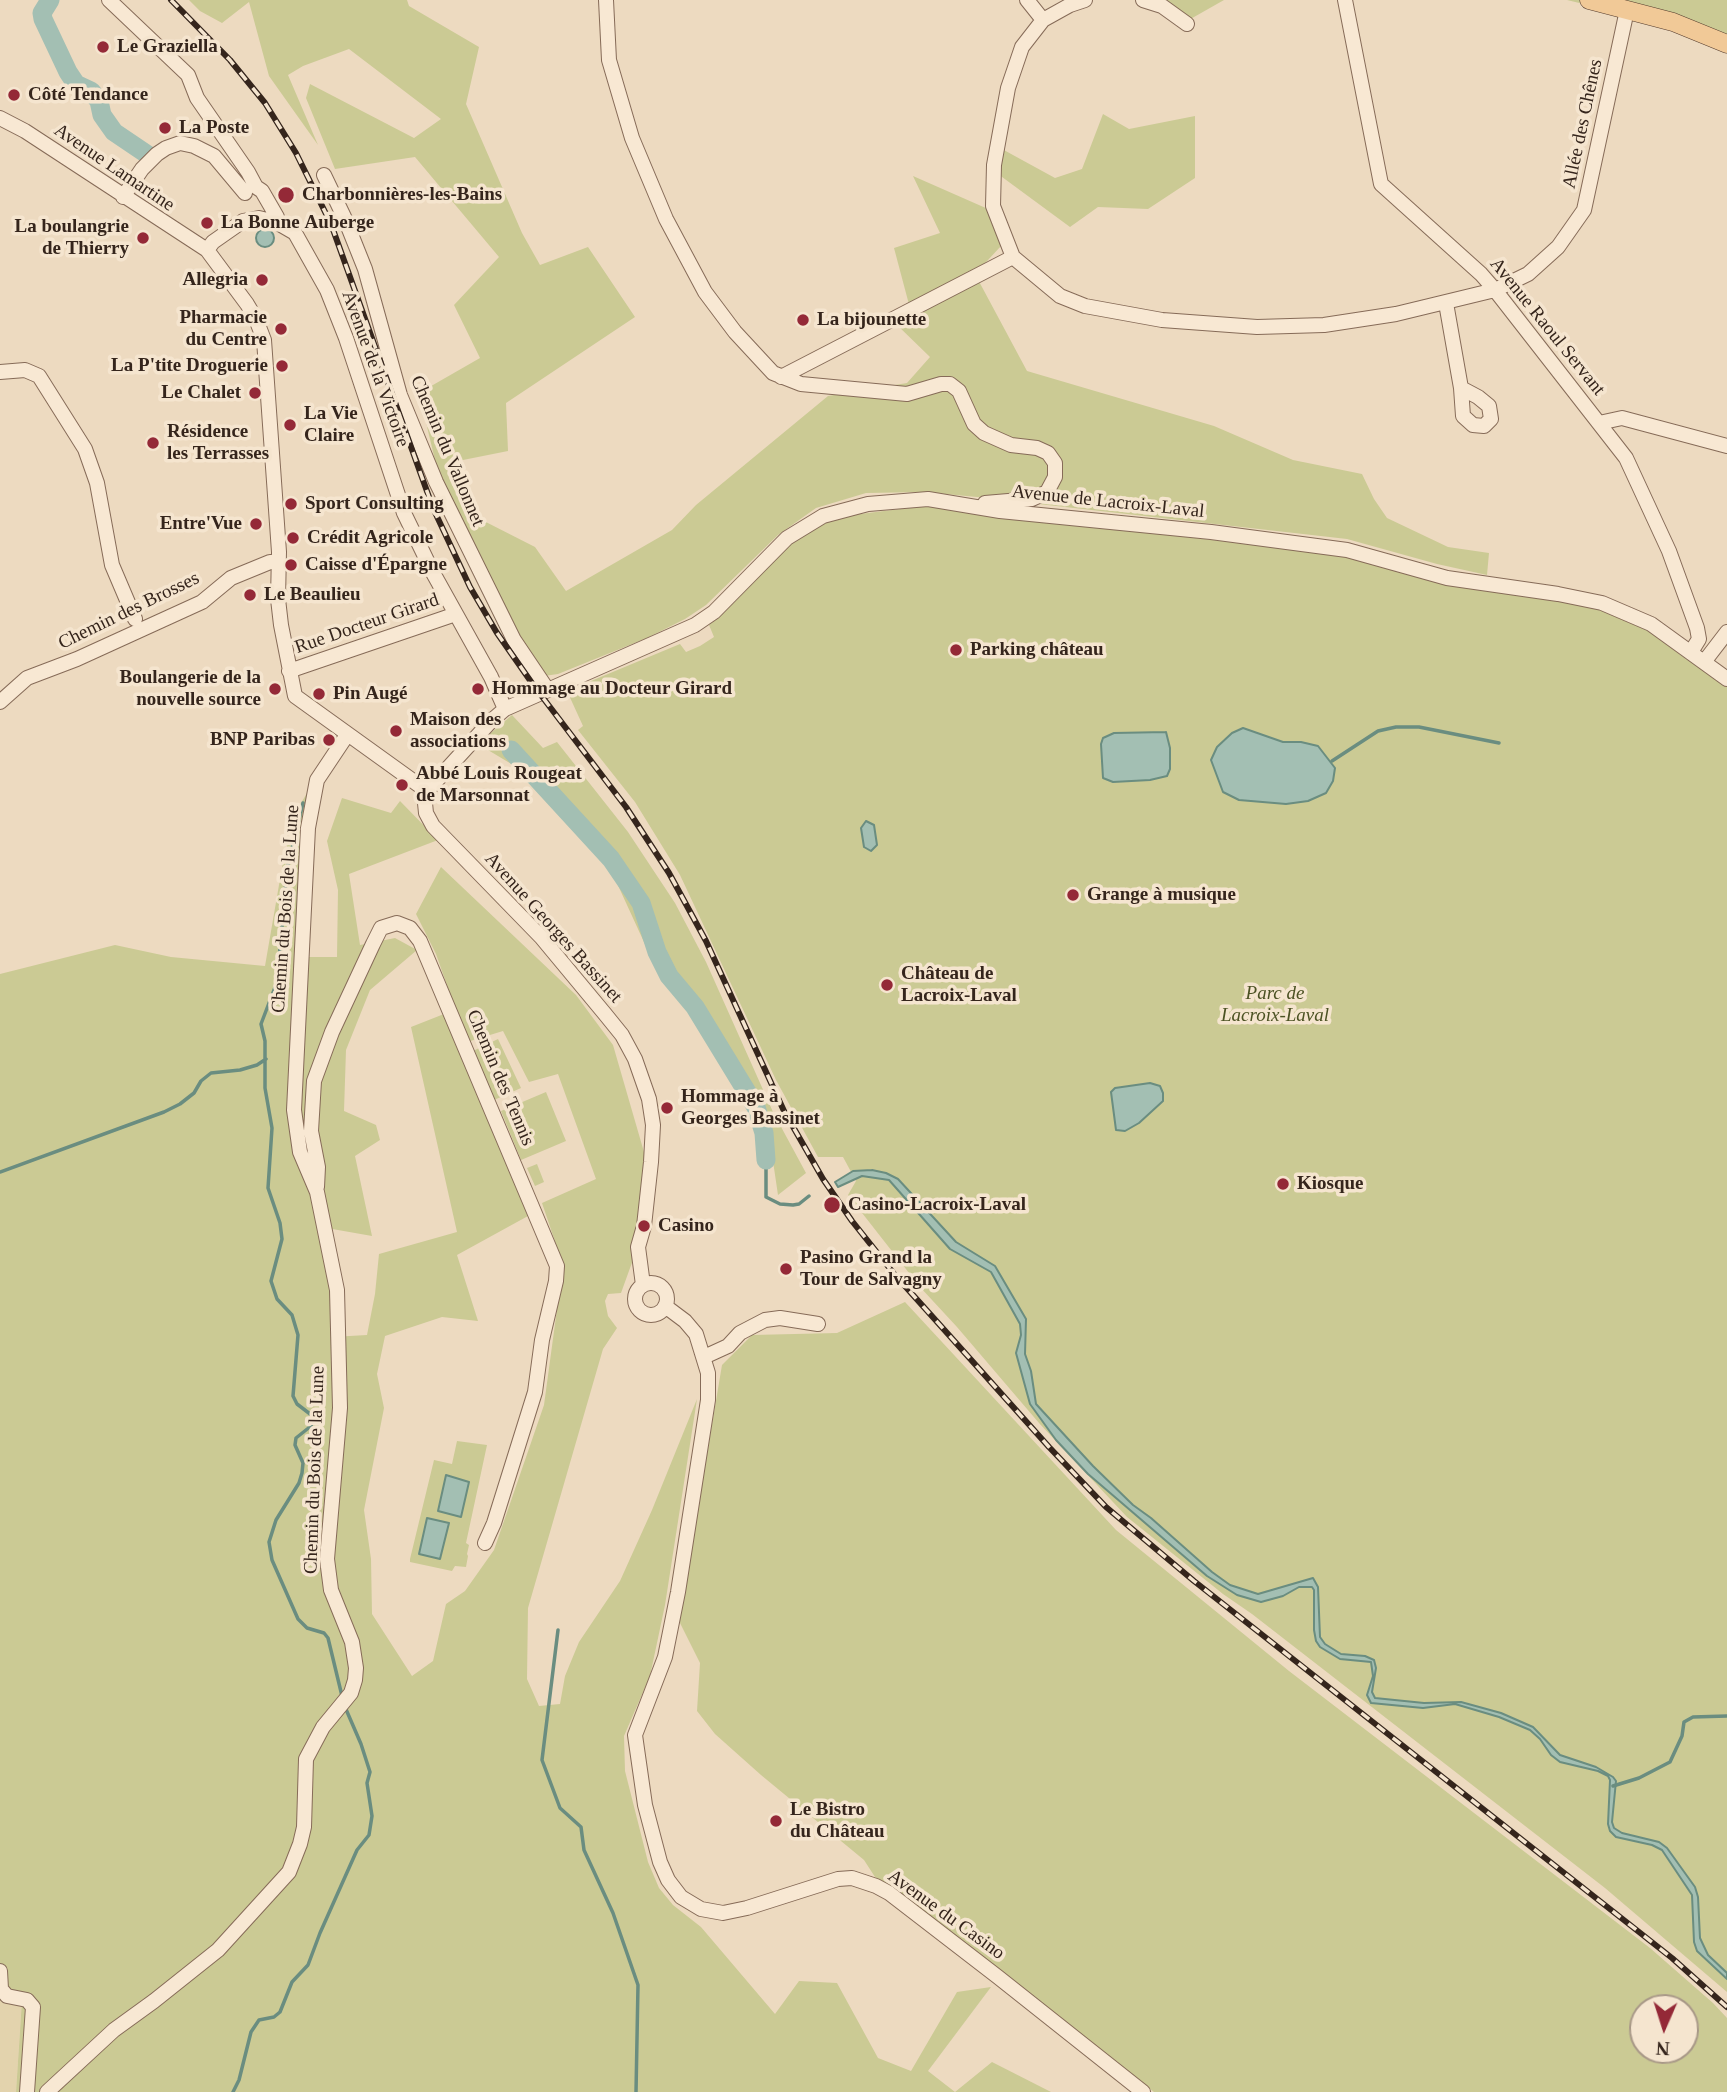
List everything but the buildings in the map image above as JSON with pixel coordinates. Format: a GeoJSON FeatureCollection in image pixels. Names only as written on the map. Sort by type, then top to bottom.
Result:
{"type":"FeatureCollection","features":[{"type":"Feature","properties":{"kind":"main road"},"geometry":{"type":"LineString","coordinates":[[1589,0],[1681,25],[1727,44]]}},
{"type":"Feature","properties":{"kind":"street"},"geometry":{"type":"LineString","coordinates":[[109,0],[188,75],[197,98],[248,172],[250,190],[242,201],[243,221]]}},
{"type":"Feature","properties":{"kind":"street"},"geometry":{"type":"LineString","coordinates":[[606,0],[609,60],[632,138],[666,219],[713,302],[735,332],[765,365],[780,377],[801,384],[907,394],[950,384],[958,391],[975,424],[984,433],[1012,445],[1037,448],[1048,453],[1055,463],[1055,477],[1047,492],[1032,499],[985,502],[985,508]]}},
{"type":"Feature","properties":{"kind":"street"},"geometry":{"type":"LineString","coordinates":[[1027,0],[1043,20]]}},
{"type":"Feature","properties":{"kind":"street"},"geometry":{"type":"LineString","coordinates":[[780,377],[1013,257],[993,206],[994,165],[1015,62],[1043,20],[1085,0]]}},
{"type":"Feature","properties":{"kind":"street"},"geometry":{"type":"LineString","coordinates":[[1143,0],[1162,6],[1187,24]]}},
{"type":"Feature","properties":{"kind":"street","name":"Avenue Raoul Servant"},"geometry":{"type":"LineString","coordinates":[[1345,0],[1381,184],[1481,274],[1626,458],[1670,551],[1698,628],[1699,639],[1691,652]]}},
{"type":"Feature","properties":{"kind":"street","name":"Allée des Chênes"},"geometry":{"type":"LineString","coordinates":[[1013,257],[1060,296],[1085,306],[1162,320],[1257,327],[1324,325],[1396,314],[1495,290],[1528,274],[1558,247],[1584,210],[1627,10]]}},
{"type":"Feature","properties":{"kind":"street","name":"Avenue Lamartine"},"geometry":{"type":"LineString","coordinates":[[0,118],[25,131],[207,250]]}},
{"type":"Feature","properties":{"kind":"street"},"geometry":{"type":"LineString","coordinates":[[123,197],[155,155],[180,144],[194,146],[214,156],[250,190],[266,197],[277,217],[276,222],[260,218],[243,221],[213,242],[207,250],[251,311],[264,340],[281,622],[295,696],[427,791]]}},
{"type":"Feature","properties":{"kind":"street","name":"Chemin du Vallonnet"},"geometry":{"type":"LineString","coordinates":[[324,175],[365,270],[400,395],[436,482],[514,640],[547,689]]}},
{"type":"Feature","properties":{"kind":"street","name":"Avenue de la Victoire"},"geometry":{"type":"LineString","coordinates":[[276,222],[295,233],[327,290],[346,338],[404,513],[456,614],[468,627],[511,706]]}},
{"type":"Feature","properties":{"kind":"street"},"geometry":{"type":"LineString","coordinates":[[1446,303],[1461,388]]}},
{"type":"Feature","properties":{"kind":"street"},"geometry":{"type":"LineString","coordinates":[[0,372],[25,370],[39,376],[85,449],[97,483],[112,565],[135,619]]}},
{"type":"Feature","properties":{"kind":"street"},"geometry":{"type":"LineString","coordinates":[[1600,423],[1622,418],[1727,446]]}},
{"type":"Feature","properties":{"kind":"street","name":"Avenue de Lacroix-Laval"},"geometry":{"type":"LineString","coordinates":[[427,791],[491,720],[511,706],[695,625],[714,612],[787,538],[823,516],[868,504],[928,499],[1347,550],[1447,578],[1558,594],[1626,611],[1651,624],[1727,678]]}},
{"type":"Feature","properties":{"kind":"street","name":"Chemin des Brosses"},"geometry":{"type":"LineString","coordinates":[[0,702],[27,678],[77,659],[202,602],[231,578],[270,562],[278,562]]}},
{"type":"Feature","properties":{"kind":"street","name":"Rue Docteur Girard"},"geometry":{"type":"LineString","coordinates":[[289,671],[456,614]]}},
{"type":"Feature","properties":{"kind":"street"},"geometry":{"type":"LineString","coordinates":[[1704,662],[1727,632]]}},
{"type":"Feature","properties":{"kind":"street","name":"Chemin du Bois de la Lune"},"geometry":{"type":"LineString","coordinates":[[47,2092],[114,2030],[218,1950],[289,1872],[304,1827],[306,1759],[323,1727],[352,1691],[355,1680],[354,1653],[334,1600],[327,1570],[327,1531],[340,1408],[337,1290],[317,1192],[300,1152],[294,1110],[308,828],[317,780],[347,735]]}},
{"type":"Feature","properties":{"kind":"street","name":"Avenue Georges Bassinet"},"geometry":{"type":"LineString","coordinates":[[427,791],[426,813],[433,826],[541,937],[622,1035],[635,1059],[649,1099],[653,1142],[644,1226],[638,1247],[648,1284]]}},
{"type":"Feature","properties":{"kind":"street","name":"Chemin des Tennis"},"geometry":{"type":"LineString","coordinates":[[317,1192],[318,1167],[312,1131],[314,1081],[332,1032],[381,928],[397,923],[410,928],[420,941],[557,1266],[542,1340],[536,1392],[494,1523],[485,1543]]}},
{"type":"Feature","properties":{"kind":"street"},"geometry":{"type":"LineString","coordinates":[[648,1284],[659,1285],[665,1292],[660,1310],[646,1314],[636,1305],[636,1291],[648,1284]]}},
{"type":"Feature","properties":{"kind":"street"},"geometry":{"type":"LineString","coordinates":[[660,1310],[701,1351],[728,1346],[752,1325],[765,1321],[780,1318],[818,1324]]}},
{"type":"Feature","properties":{"kind":"street","name":"Avenue du Casino"},"geometry":{"type":"LineString","coordinates":[[701,1351],[708,1373],[708,1400],[678,1592],[665,1657],[635,1735],[645,1805],[660,1862],[668,1880],[681,1897],[701,1909],[723,1913],[838,1879],[852,1878],[876,1886],[998,1977],[1143,2092]]}},
{"type":"Feature","properties":{"kind":"street"},"geometry":{"type":"LineString","coordinates":[[0,1971],[1,1989],[8,1996],[27,2000],[33,2007],[27,2092]]}},
{"type":"Feature","properties":{"kind":"shaded area"},"geometry":{"type":"Polygon","coordinates":[[[265,229],[271,232],[274,238],[271,244],[265,247],[259,244],[256,238],[259,232],[265,229]]]}},
{"type":"Feature","properties":{"kind":"shaded area"},"geometry":{"type":"Polygon","coordinates":[[[1243,728],[1283,742],[1318,746],[1335,768],[1333,781],[1326,793],[1308,801],[1286,804],[1239,800],[1223,792],[1211,760],[1217,747],[1232,733],[1243,728]]]}},
{"type":"Feature","properties":{"kind":"shaded area"},"geometry":{"type":"Polygon","coordinates":[[[1166,732],[1170,748],[1170,769],[1167,776],[1113,782],[1103,778],[1103,738],[1114,733],[1166,732]]]}},
{"type":"Feature","properties":{"kind":"shaded area"},"geometry":{"type":"Polygon","coordinates":[[[866,821],[874,825],[877,845],[871,851],[864,847],[861,828],[866,821]]]}},
{"type":"Feature","properties":{"kind":"shaded area"},"geometry":{"type":"Polygon","coordinates":[[[1150,1083],[1160,1086],[1163,1101],[1139,1123],[1125,1131],[1116,1130],[1111,1092],[1115,1088],[1150,1083]]]}},
{"type":"Feature","properties":{"kind":"shaded area"},"geometry":{"type":"Polygon","coordinates":[[[872,1170],[898,1179],[956,1242],[995,1266],[1026,1319],[1025,1354],[1031,1371],[1036,1404],[1133,1505],[1212,1572],[1230,1585],[1258,1594],[1313,1578],[1318,1587],[1320,1637],[1325,1644],[1341,1654],[1365,1656],[1374,1660],[1376,1668],[1372,1692],[1375,1698],[1424,1703],[1461,1702],[1501,1713],[1533,1727],[1560,1755],[1596,1767],[1613,1777],[1616,1781],[1612,1822],[1614,1828],[1622,1833],[1659,1842],[1667,1848],[1695,1887],[1700,1938],[1708,1955],[1727,1973],[1727,1979],[1697,1951],[1694,1942],[1692,1895],[1662,1850],[1616,1837],[1610,1831],[1608,1776],[1560,1762],[1530,1730],[1499,1717],[1455,1704],[1423,1708],[1371,1703],[1367,1695],[1373,1676],[1371,1662],[1340,1659],[1320,1647],[1316,1641],[1312,1587],[1299,1587],[1283,1596],[1261,1602],[1237,1595],[1207,1576],[1088,1474],[1056,1440],[1030,1404],[1016,1353],[1021,1335],[1020,1324],[991,1272],[950,1249],[889,1180],[862,1176],[838,1187],[835,1182],[853,1171],[872,1170]]]}},
{"type":"Feature","properties":{"kind":"shaded area"},"geometry":{"type":"Polygon","coordinates":[[[446,1475],[469,1482],[461,1517],[438,1511],[446,1475]]]}},
{"type":"Feature","properties":{"kind":"shaded area"},"geometry":{"type":"Polygon","coordinates":[[[427,1518],[449,1523],[440,1559],[419,1554],[427,1518]]]}},
{"type":"Feature","properties":{"kind":"shaded area"},"geometry":{"type":"Polygon","coordinates":[[[0,1971],[22,1999],[16,2092],[0,2092],[0,1971]]]}},
{"type":"Feature","properties":{"kind":"green space"},"geometry":{"type":"Polygon","coordinates":[[[189,0],[407,0],[409,6],[479,47],[466,104],[522,233],[540,265],[588,247],[635,317],[506,403],[508,451],[453,462],[476,517],[535,547],[566,591],[672,530],[696,505],[828,396],[907,383],[930,357],[895,323],[911,312],[894,248],[940,233],[913,176],[988,209],[1001,246],[975,274],[1027,371],[1214,426],[1293,460],[1362,474],[1387,518],[1448,547],[1489,553],[1487,575],[1347,539],[977,497],[924,492],[866,493],[816,508],[778,535],[706,605],[685,619],[647,638],[558,674],[544,676],[509,619],[439,477],[419,393],[480,358],[454,305],[499,257],[415,157],[335,169],[306,98],[310,84],[414,138],[441,119],[349,49],[303,66],[288,75],[318,145],[269,76],[249,2],[222,23],[200,11],[189,0]]]}},
{"type":"Feature","properties":{"kind":"green space"},"geometry":{"type":"Polygon","coordinates":[[[1147,0],[1224,0],[1187,21],[1147,0]]]}},
{"type":"Feature","properties":{"kind":"green space"},"geometry":{"type":"Polygon","coordinates":[[[1567,0],[1727,0],[1727,39],[1567,0]]]}},
{"type":"Feature","properties":{"kind":"green space"},"geometry":{"type":"Polygon","coordinates":[[[1103,114],[1129,129],[1195,116],[1195,178],[1148,209],[1098,207],[1070,227],[998,174],[1002,149],[1055,178],[1082,169],[1103,114]]]}},
{"type":"Feature","properties":{"kind":"green space","name":"Parc de Lacroix-Laval"},"geometry":{"type":"Polygon","coordinates":[[[924,506],[1366,558],[1606,607],[1640,622],[1727,687],[1727,1992],[1605,1888],[1127,1517],[1039,1423],[920,1287],[848,1195],[856,1181],[843,1157],[818,1157],[776,1080],[680,875],[635,802],[578,730],[583,726],[567,691],[680,644],[686,652],[714,637],[709,625],[791,542],[815,526],[844,516],[924,506]]]}},
{"type":"Feature","properties":{"kind":"green space"},"geometry":{"type":"Polygon","coordinates":[[[512,715],[543,748],[557,742],[628,832],[675,903],[706,962],[773,1112],[806,1173],[778,1195],[766,1114],[694,998],[649,953],[605,857],[528,774],[478,744],[512,715]]]}},
{"type":"Feature","properties":{"kind":"green space"},"geometry":{"type":"Polygon","coordinates":[[[312,785],[299,957],[337,957],[338,890],[327,841],[342,798],[391,813],[400,801],[438,840],[349,874],[360,945],[395,938],[417,950],[370,990],[346,1050],[344,1111],[376,1125],[380,1140],[355,1156],[372,1236],[321,1227],[333,1289],[332,1337],[367,1335],[379,1254],[457,1232],[411,1027],[444,1014],[528,1216],[457,1255],[478,1321],[442,1317],[385,1336],[377,1374],[384,1408],[364,1510],[371,1559],[372,1614],[412,1676],[433,1661],[446,1604],[465,1591],[494,1550],[544,1405],[563,1265],[542,1203],[596,1179],[558,1074],[529,1082],[503,1031],[467,1042],[436,954],[416,914],[441,867],[576,995],[613,1045],[646,1159],[634,1257],[621,1293],[608,1294],[605,1301],[608,1316],[617,1328],[603,1349],[528,1608],[527,1679],[539,1706],[560,1704],[565,1676],[579,1642],[620,1581],[697,1399],[665,1605],[650,1676],[624,1736],[625,1771],[648,1862],[659,1888],[673,1905],[701,1927],[775,2014],[799,1981],[837,1983],[878,2058],[911,2071],[957,1992],[991,1987],[928,2071],[955,2092],[16,2092],[22,2000],[7,1996],[0,1971],[0,974],[115,945],[171,957],[265,966],[284,856],[301,803],[312,785]]]}},
{"type":"Feature","properties":{"kind":"green space"},"geometry":{"type":"Polygon","coordinates":[[[498,1039],[521,1088],[494,1100],[473,1051],[498,1039]]]}},
{"type":"Feature","properties":{"kind":"green space"},"geometry":{"type":"Polygon","coordinates":[[[546,1092],[566,1141],[521,1160],[501,1111],[546,1092]]]}},
{"type":"Feature","properties":{"kind":"green space"},"geometry":{"type":"Polygon","coordinates":[[[537,1164],[544,1182],[535,1186],[527,1168],[537,1164]]]}},
{"type":"Feature","properties":{"kind":"green space"},"geometry":{"type":"Polygon","coordinates":[[[905,1302],[1116,1530],[1289,1671],[1650,1948],[1713,2003],[1727,2018],[1727,2092],[1154,2092],[875,1877],[864,1860],[715,1734],[697,1711],[700,1663],[679,1621],[722,1365],[752,1335],[837,1333],[905,1302]]]}},
{"type":"Feature","properties":{"kind":"green space"},"geometry":{"type":"Polygon","coordinates":[[[457,1441],[487,1445],[466,1543],[469,1545],[466,1567],[455,1566],[452,1571],[410,1562],[410,1559],[434,1460],[452,1464],[457,1441]]]}},
{"type":"Feature","properties":{"kind":"green space"},"geometry":{"type":"Polygon","coordinates":[[[992,2062],[1051,2092],[955,2092],[992,2062]]]}},
{"type":"Feature","properties":{"kind":"waterway"},"geometry":{"type":"LineString","coordinates":[[50,0],[42,13],[43,19],[68,72],[76,84],[91,91],[99,101],[102,115],[114,132],[151,157]]}},
{"type":"Feature","properties":{"kind":"waterway"},"geometry":{"type":"LineString","coordinates":[[1332,761],[1378,731],[1396,727],[1419,727],[1499,743]]}},
{"type":"Feature","properties":{"kind":"waterway"},"geometry":{"type":"LineString","coordinates":[[511,750],[611,859],[641,903],[657,952],[669,976],[695,1007],[756,1107],[764,1133],[766,1160]]}},
{"type":"Feature","properties":{"kind":"waterway"},"geometry":{"type":"LineString","coordinates":[[303,803],[287,869],[277,982],[261,1024],[265,1041],[265,1088],[272,1128],[268,1188],[280,1223],[282,1239],[271,1281],[277,1299],[292,1315],[298,1335],[293,1396],[297,1404],[314,1417],[311,1426],[296,1438],[295,1445],[303,1463],[302,1473],[299,1483],[276,1520],[269,1542],[272,1560],[298,1619],[307,1628],[324,1633],[328,1638],[342,1696]]}},
{"type":"Feature","properties":{"kind":"waterway"},"geometry":{"type":"LineString","coordinates":[[0,1172],[164,1112],[194,1093],[201,1081],[211,1073],[240,1070],[266,1059]]}},
{"type":"Feature","properties":{"kind":"waterway"},"geometry":{"type":"LineString","coordinates":[[766,1160],[766,1197],[780,1204],[793,1205],[809,1196]]}},
{"type":"Feature","properties":{"kind":"waterway"},"geometry":{"type":"LineString","coordinates":[[558,1630],[542,1760],[560,1808],[581,1827],[584,1850],[613,1913],[638,1985],[636,2092]]}},
{"type":"Feature","properties":{"kind":"waterway"},"geometry":{"type":"LineString","coordinates":[[233,2092],[239,2080],[251,2032],[259,2020],[274,2017],[280,2012],[292,1982],[308,1965],[357,1850],[369,1835],[372,1816],[367,1783],[370,1772],[345,1707]]}},
{"type":"Feature","properties":{"kind":"waterway"},"geometry":{"type":"LineString","coordinates":[[1613,1786],[1639,1778],[1670,1762],[1682,1736],[1684,1722],[1693,1717],[1727,1716]]}},
{"type":"Feature","properties":{"kind":"railway"},"geometry":{"type":"LineString","coordinates":[[171,0],[230,60],[265,103],[296,153],[331,224],[433,508],[470,587],[497,633],[626,807],[669,873],[706,941],[784,1111],[823,1179],[852,1221],[895,1275],[1106,1507],[1194,1581],[1672,1958],[1727,2007]]}},
{"type":"Feature","properties":{"kind":"place","name":"Le Graziella"},"geometry":{"type":"Point","coordinates":[103,47]}},
{"type":"Feature","properties":{"kind":"place","name":"Côté Tendance"},"geometry":{"type":"Point","coordinates":[14,95]}},
{"type":"Feature","properties":{"kind":"place","name":"La Poste"},"geometry":{"type":"Point","coordinates":[165,128]}},
{"type":"Feature","properties":{"kind":"place","name":"Charbonnières-les-Bains"},"geometry":{"type":"Point","coordinates":[286,195]}},
{"type":"Feature","properties":{"kind":"place","name":"La Bonne Auberge"},"geometry":{"type":"Point","coordinates":[207,223]}},
{"type":"Feature","properties":{"kind":"place","name":"La boulangrie de Thierry"},"geometry":{"type":"Point","coordinates":[143,238]}},
{"type":"Feature","properties":{"kind":"place","name":"Allegria"},"geometry":{"type":"Point","coordinates":[262,280]}},
{"type":"Feature","properties":{"kind":"place","name":"La bijounette"},"geometry":{"type":"Point","coordinates":[803,320]}},
{"type":"Feature","properties":{"kind":"place","name":"Pharmacie du Centre"},"geometry":{"type":"Point","coordinates":[281,329]}},
{"type":"Feature","properties":{"kind":"place","name":"La P'tite Droguerie"},"geometry":{"type":"Point","coordinates":[282,366]}},
{"type":"Feature","properties":{"kind":"place","name":"Le Chalet"},"geometry":{"type":"Point","coordinates":[255,393]}},
{"type":"Feature","properties":{"kind":"place","name":"La Vie Claire"},"geometry":{"type":"Point","coordinates":[290,425]}},
{"type":"Feature","properties":{"kind":"place","name":"Résidence les Terrasses"},"geometry":{"type":"Point","coordinates":[153,443]}},
{"type":"Feature","properties":{"kind":"place","name":"Sport Consulting"},"geometry":{"type":"Point","coordinates":[291,504]}},
{"type":"Feature","properties":{"kind":"place","name":"Entre'Vue"},"geometry":{"type":"Point","coordinates":[256,524]}},
{"type":"Feature","properties":{"kind":"place","name":"Crédit Agricole"},"geometry":{"type":"Point","coordinates":[293,538]}},
{"type":"Feature","properties":{"kind":"place","name":"Caisse d'Épargne"},"geometry":{"type":"Point","coordinates":[291,565]}},
{"type":"Feature","properties":{"kind":"place","name":"Le Beaulieu"},"geometry":{"type":"Point","coordinates":[250,595]}},
{"type":"Feature","properties":{"kind":"place","name":"Parking château"},"geometry":{"type":"Point","coordinates":[956,650]}},
{"type":"Feature","properties":{"kind":"place","name":"Boulangerie de la nouvelle source"},"geometry":{"type":"Point","coordinates":[275,689]}},
{"type":"Feature","properties":{"kind":"place","name":"Hommage au Docteur Girard"},"geometry":{"type":"Point","coordinates":[478,689]}},
{"type":"Feature","properties":{"kind":"place","name":"Pin Augé"},"geometry":{"type":"Point","coordinates":[319,694]}},
{"type":"Feature","properties":{"kind":"place","name":"Maison des associations"},"geometry":{"type":"Point","coordinates":[396,731]}},
{"type":"Feature","properties":{"kind":"place","name":"BNP Paribas"},"geometry":{"type":"Point","coordinates":[329,740]}},
{"type":"Feature","properties":{"kind":"place","name":"Abbé Louis Rougeat de Marsonnat"},"geometry":{"type":"Point","coordinates":[402,785]}},
{"type":"Feature","properties":{"kind":"place","name":"Grange à musique"},"geometry":{"type":"Point","coordinates":[1073,895]}},
{"type":"Feature","properties":{"kind":"place","name":"Château de Lacroix-Laval"},"geometry":{"type":"Point","coordinates":[887,985]}},
{"type":"Feature","properties":{"kind":"place","name":"Hommage à Georges Bassinet"},"geometry":{"type":"Point","coordinates":[667,1108]}},
{"type":"Feature","properties":{"kind":"place","name":"Kiosque"},"geometry":{"type":"Point","coordinates":[1283,1184]}},
{"type":"Feature","properties":{"kind":"place","name":"Casino-Lacroix-Laval"},"geometry":{"type":"Point","coordinates":[832,1205]}},
{"type":"Feature","properties":{"kind":"place","name":"Casino"},"geometry":{"type":"Point","coordinates":[644,1226]}},
{"type":"Feature","properties":{"kind":"place","name":"Pasino Grand la Tour de Salvagny"},"geometry":{"type":"Point","coordinates":[786,1269]}},
{"type":"Feature","properties":{"kind":"place","name":"Le Bistro du Château"},"geometry":{"type":"Point","coordinates":[776,1821]}}]}
